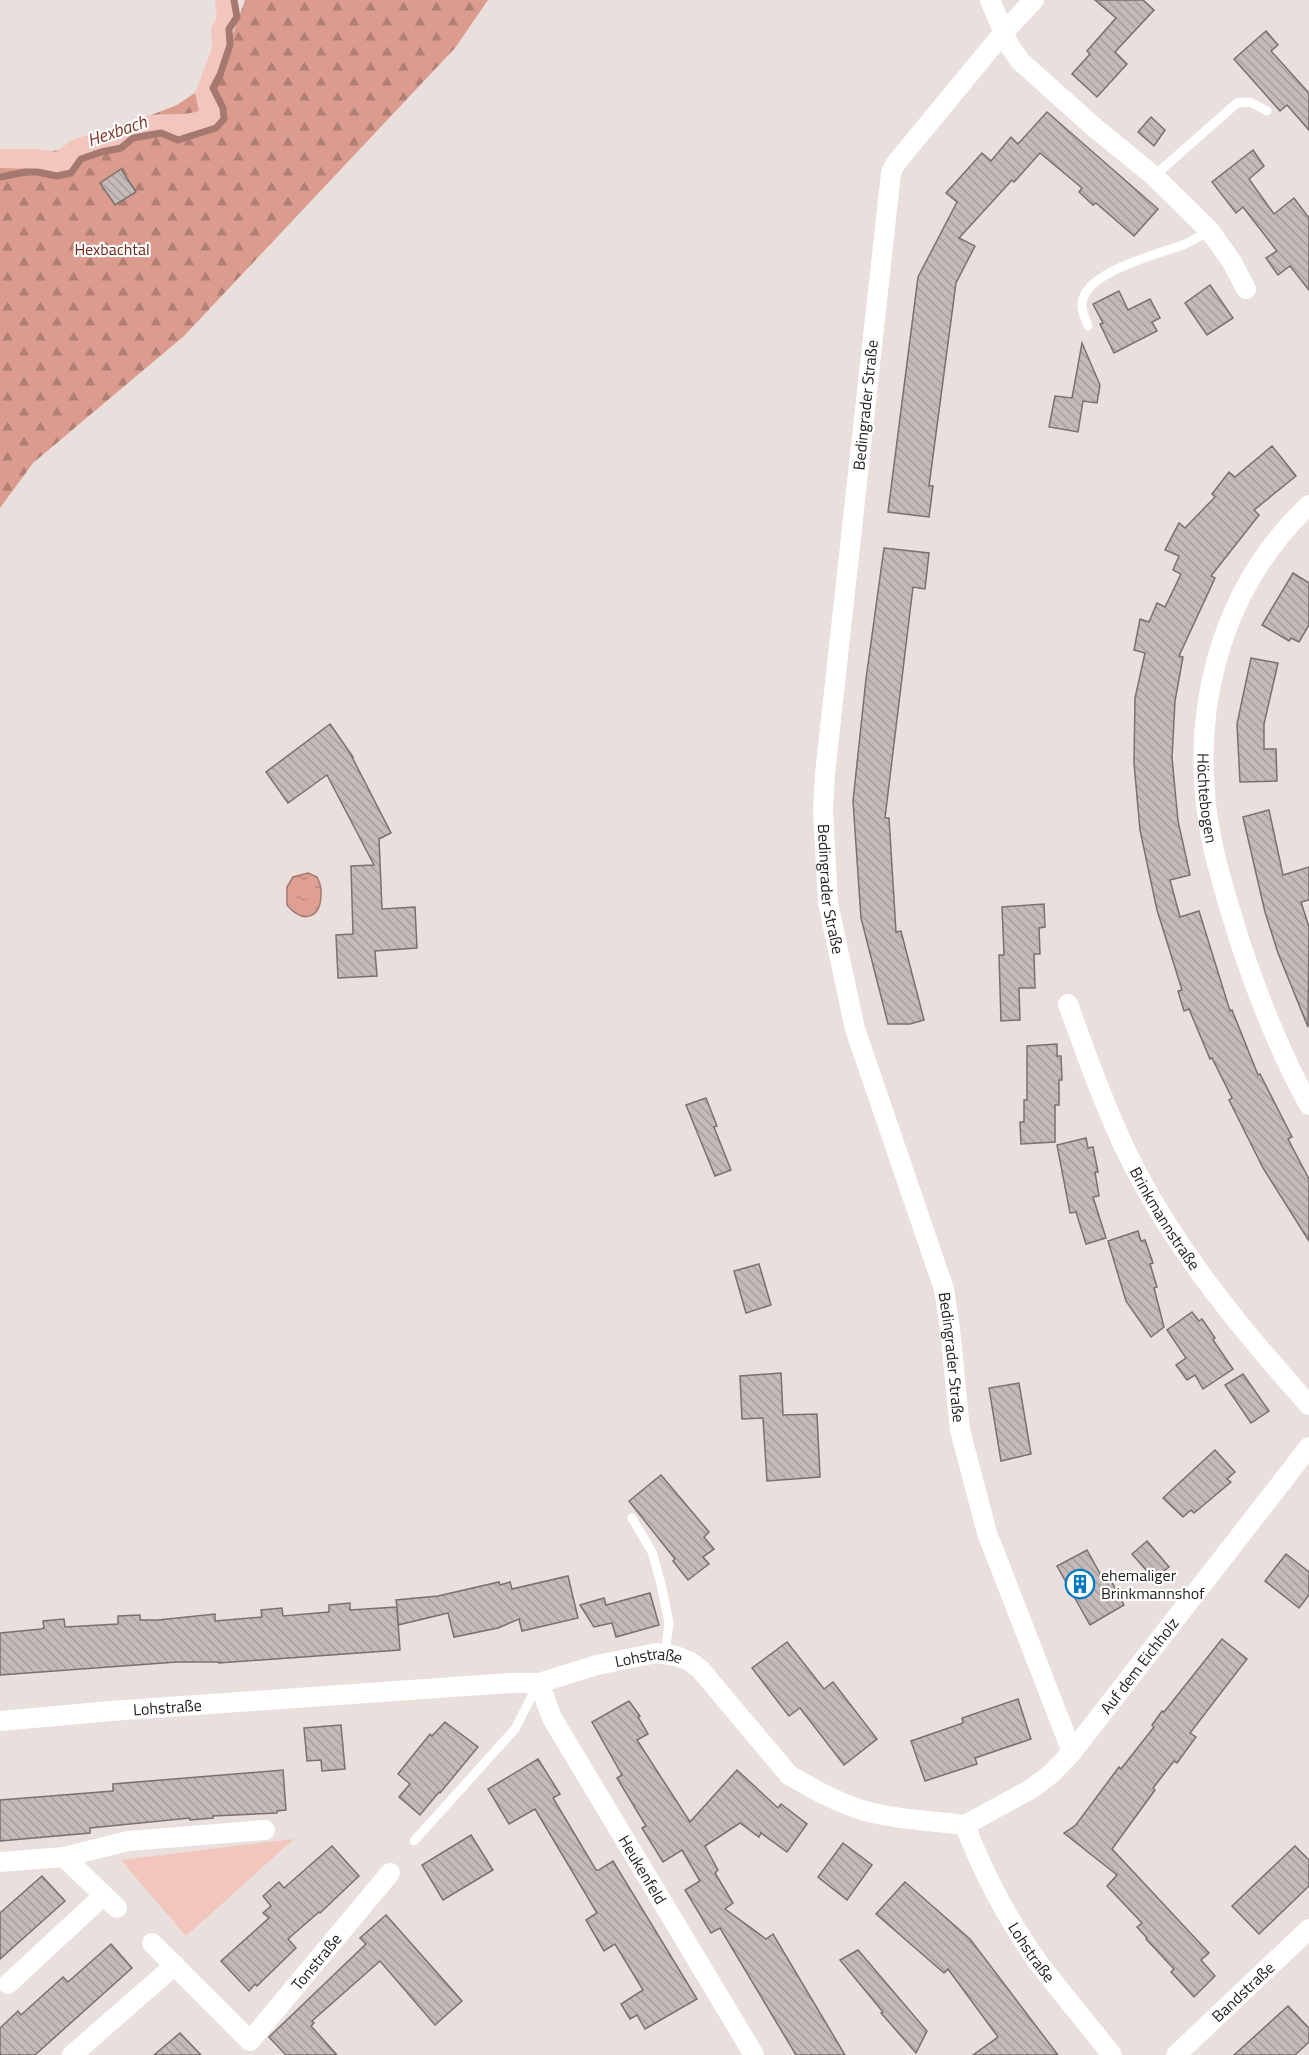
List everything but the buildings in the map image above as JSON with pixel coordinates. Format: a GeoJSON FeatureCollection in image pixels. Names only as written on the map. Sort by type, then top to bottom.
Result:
{"type":"FeatureCollection","features":[{"type":"Feature","properties":{"kind":"street"},"geometry":{"type":"LineString","coordinates":[[990,0],[1014,54],[1020,61],[1095,128],[1154,176],[1210,231],[1233,262],[1246,289]]}},
{"type":"Feature","properties":{"kind":"street","name":"Bedingrader Straße"},"geometry":{"type":"LineString","coordinates":[[1034,0],[1004,32],[896,163],[891,173],[825,774],[823,810],[828,903],[834,936],[864,1057],[895,1140],[944,1289],[960,1430],[975,1494],[987,1533],[1072,1752]]}},
{"type":"Feature","properties":{"kind":"street","name":"Höchtebogen"},"geometry":{"type":"LineString","coordinates":[[1309,505],[1286,526],[1264,556],[1234,611],[1212,676],[1205,716],[1203,758],[1211,840],[1230,911],[1267,1019],[1309,1105]]}},
{"type":"Feature","properties":{"kind":"street","name":"Brinkmannstraße"},"geometry":{"type":"LineString","coordinates":[[1068,1004],[1108,1111],[1128,1155],[1163,1218],[1203,1277],[1263,1353],[1309,1405]]}},
{"type":"Feature","properties":{"kind":"street","name":"Auf dem Eichholz"},"geometry":{"type":"LineString","coordinates":[[964,1825],[1031,1789],[1051,1774],[1072,1752],[1309,1448]]}},
{"type":"Feature","properties":{"kind":"street","name":"Lohstraße"},"geometry":{"type":"LineString","coordinates":[[0,1720],[512,1683],[539,1683],[629,1658],[665,1654],[689,1661],[700,1669],[789,1775],[849,1806],[873,1813],[964,1825],[974,1851],[1000,1900],[1037,1960],[1112,2055]]}},
{"type":"Feature","properties":{"kind":"street","name":"Heukenfeld"},"geometry":{"type":"LineString","coordinates":[[539,1683],[552,1718],[754,2055]]}},
{"type":"Feature","properties":{"kind":"street"},"geometry":{"type":"LineString","coordinates":[[0,1862],[64,1857],[128,1842],[265,1830]]}},
{"type":"Feature","properties":{"kind":"street"},"geometry":{"type":"LineString","coordinates":[[8,1984],[111,1902],[64,1857]]}},
{"type":"Feature","properties":{"kind":"street","name":"Tonstraße"},"geometry":{"type":"LineString","coordinates":[[175,1965],[249,2044],[390,1873]]}},
{"type":"Feature","properties":{"kind":"street","name":"Bandstraße"},"geometry":{"type":"LineString","coordinates":[[1176,2055],[1309,1929]]}},
{"type":"Feature","properties":{"kind":"street"},"geometry":{"type":"LineString","coordinates":[[72,2055],[175,1965],[152,1943]]}},
{"type":"Feature","properties":{"kind":"lane"},"geometry":{"type":"LineString","coordinates":[[1154,176],[1237,103],[1250,102],[1267,111]]}},
{"type":"Feature","properties":{"kind":"lane"},"geometry":{"type":"LineString","coordinates":[[1088,326],[1081,305],[1084,296],[1090,287],[1109,272],[1187,243],[1210,231]]}},
{"type":"Feature","properties":{"kind":"lane"},"geometry":{"type":"LineString","coordinates":[[632,1518],[652,1552],[661,1584],[669,1623],[665,1654]]}},
{"type":"Feature","properties":{"kind":"lane"},"geometry":{"type":"LineString","coordinates":[[414,1841],[515,1729],[539,1683]]}},
{"type":"Feature","properties":{"kind":"green space","name":"Hexbachtal"},"geometry":{"type":"Polygon","coordinates":[[[245,0],[488,0],[455,48],[184,336],[33,463],[0,508],[0,160],[64,149],[177,105],[217,78],[245,0]]]}},
{"type":"Feature","properties":{"kind":"shaded area"},"geometry":{"type":"Polygon","coordinates":[[[215,0],[235,0],[236,17],[231,28],[229,55],[212,87],[223,107],[223,120],[216,127],[180,138],[162,130],[132,136],[122,146],[81,157],[70,170],[58,173],[36,169],[0,168],[0,149],[37,149],[56,152],[72,140],[150,115],[199,111],[195,93],[212,46],[211,28],[217,17],[215,0]]]}},
{"type":"Feature","properties":{"kind":"shaded area"},"geometry":{"type":"Polygon","coordinates":[[[294,1839],[186,1936],[121,1860],[294,1839]]]}},
{"type":"Feature","properties":{"kind":"water"},"geometry":{"type":"Polygon","coordinates":[[[308,873],[318,879],[321,900],[315,913],[305,916],[293,911],[287,905],[287,887],[293,877],[308,873]]]}},
{"type":"Feature","properties":{"kind":"waterway","name":"Hexbach"},"geometry":{"type":"LineString","coordinates":[[0,177],[26,172],[57,176],[71,173],[81,159],[121,148],[133,138],[161,133],[178,140],[216,128],[224,119],[223,108],[213,88],[230,45],[229,29],[237,17],[234,0]]}},
{"type":"Feature","properties":{"kind":"place","name":"ehemaliger Brinkmannshof"},"geometry":{"type":"Point","coordinates":[1080,1584]}}]}
